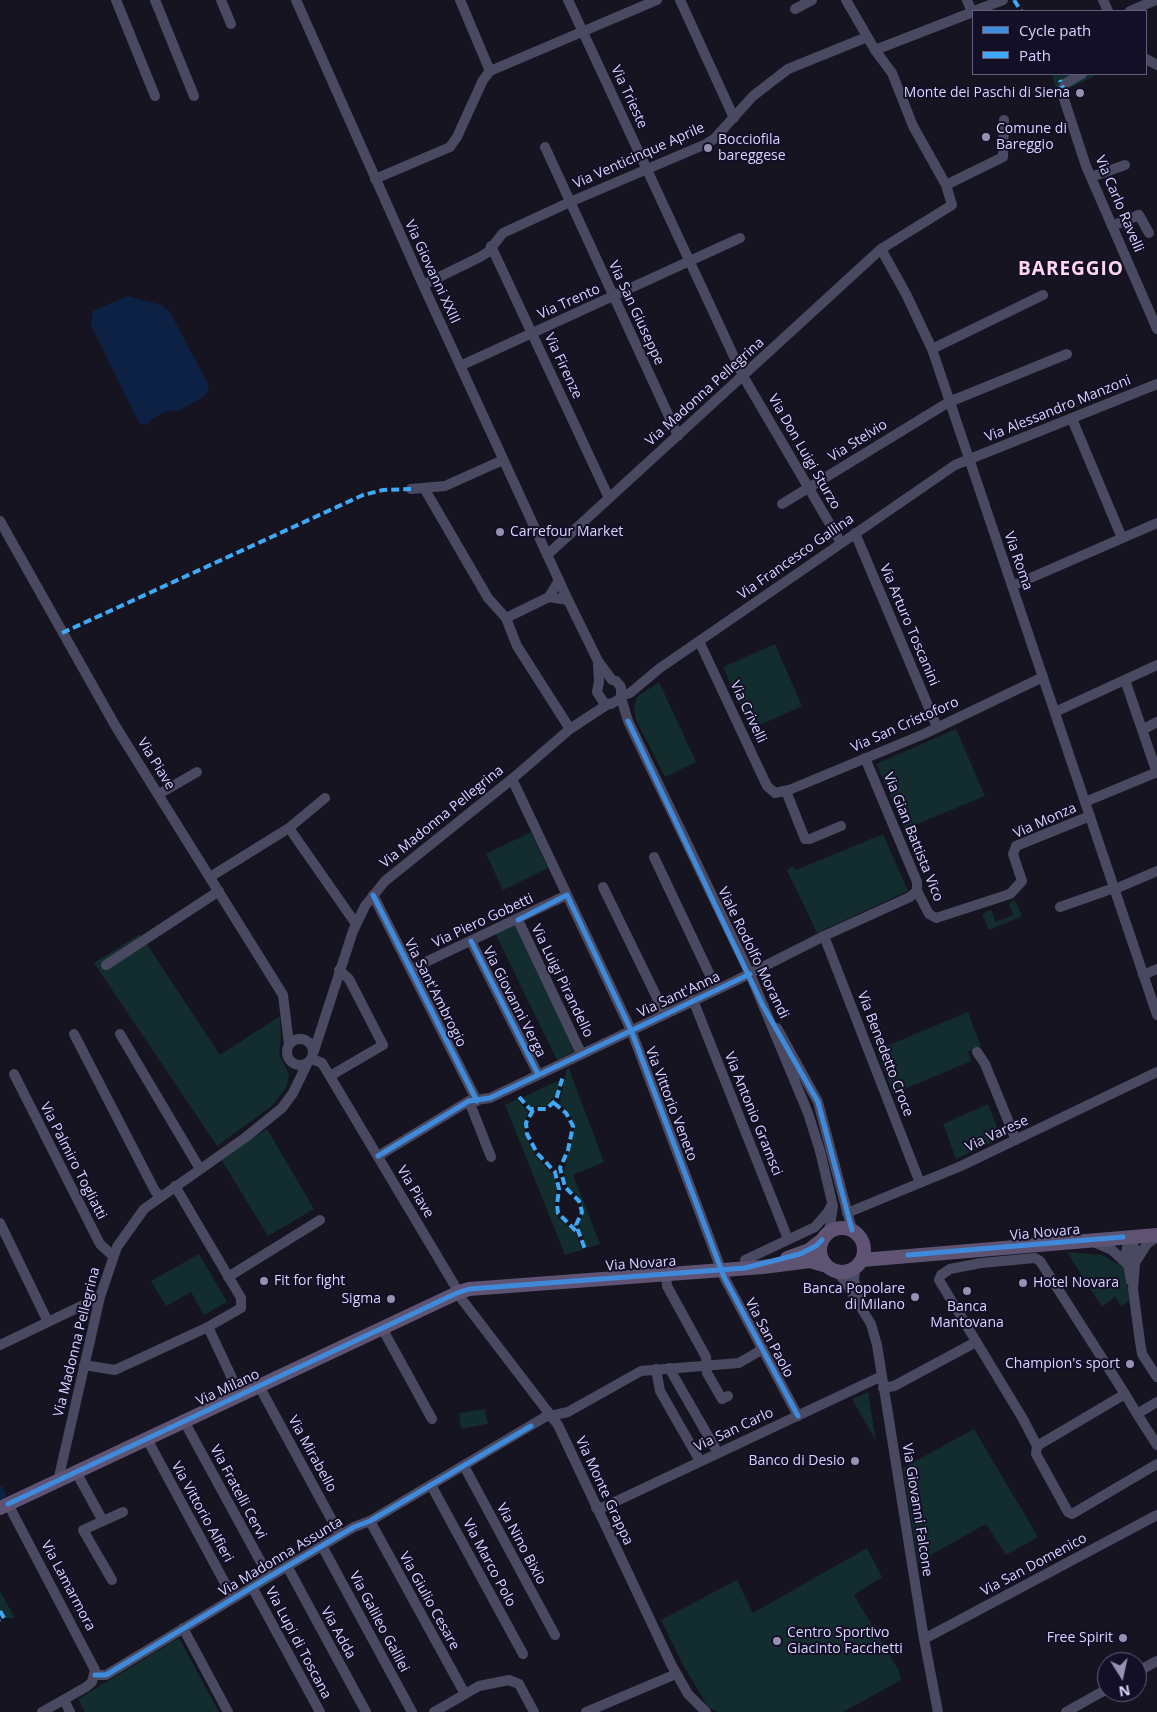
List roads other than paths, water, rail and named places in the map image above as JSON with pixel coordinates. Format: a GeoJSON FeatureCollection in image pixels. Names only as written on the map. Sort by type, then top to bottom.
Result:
{"type":"FeatureCollection","features":[{"type":"Feature","properties":{"kind":"main road"},"geometry":{"type":"LineString","coordinates":[[840,1227],[852,1230],[863,1242],[858,1264],[849,1271],[831,1268],[820,1254],[823,1233],[840,1227]]}},
{"type":"Feature","properties":{"kind":"main road","name":"Via Novara"},"geometry":{"type":"LineString","coordinates":[[457,1293],[470,1289],[721,1270],[745,1264],[770,1262],[800,1254],[816,1246],[823,1233]]}},
{"type":"Feature","properties":{"kind":"main road","name":"Via Novara"},"geometry":{"type":"LineString","coordinates":[[858,1264],[908,1255],[983,1256],[1087,1240],[1157,1236]]}},
{"type":"Feature","properties":{"kind":"main road","name":"Via Novara"},"geometry":{"type":"LineString","coordinates":[[863,1242],[874,1247],[908,1255]]}},
{"type":"Feature","properties":{"kind":"main road","name":"Via Novara"},"geometry":{"type":"LineString","coordinates":[[745,1264],[810,1262],[831,1268]]}},
{"type":"Feature","properties":{"kind":"main road","name":"Via Milano"},"geometry":{"type":"LineString","coordinates":[[3,1505],[58,1481],[457,1293]]}},
{"type":"Feature","properties":{"kind":"street"},"geometry":{"type":"LineString","coordinates":[[116,0],[155,96]]}},
{"type":"Feature","properties":{"kind":"street"},"geometry":{"type":"LineString","coordinates":[[156,0],[194,96]]}},
{"type":"Feature","properties":{"kind":"street"},"geometry":{"type":"LineString","coordinates":[[221,0],[230,24]]}},
{"type":"Feature","properties":{"kind":"street","name":"Via Giovanni XXIII"},"geometry":{"type":"LineString","coordinates":[[296,0],[374,179],[547,555]]}},
{"type":"Feature","properties":{"kind":"street"},"geometry":{"type":"LineString","coordinates":[[460,0],[490,71]]}},
{"type":"Feature","properties":{"kind":"street","name":"Via Trieste"},"geometry":{"type":"LineString","coordinates":[[568,0],[743,376]]}},
{"type":"Feature","properties":{"kind":"street"},"geometry":{"type":"LineString","coordinates":[[374,179],[450,147],[457,137],[482,80],[490,71],[657,0]]}},
{"type":"Feature","properties":{"kind":"street"},"geometry":{"type":"LineString","coordinates":[[680,0],[734,118]]}},
{"type":"Feature","properties":{"kind":"street"},"geometry":{"type":"LineString","coordinates":[[795,10],[812,0]]}},
{"type":"Feature","properties":{"kind":"street"},"geometry":{"type":"LineString","coordinates":[[846,0],[875,50],[892,73],[913,126],[946,185],[1002,157],[1004,120]]}},
{"type":"Feature","properties":{"kind":"street"},"geometry":{"type":"LineString","coordinates":[[978,10],[1003,0]]}},
{"type":"Feature","properties":{"kind":"street"},"geometry":{"type":"LineString","coordinates":[[1132,10],[1156,0]]}},
{"type":"Feature","properties":{"kind":"street"},"geometry":{"type":"LineString","coordinates":[[875,50],[972,12]]}},
{"type":"Feature","properties":{"kind":"street","name":"Via Venticinque Aprile"},"geometry":{"type":"LineString","coordinates":[[423,286],[480,257],[503,233],[706,144],[734,118],[753,96],[788,69],[867,37]]}},
{"type":"Feature","properties":{"kind":"street","name":"Via Carlo Ravelli"},"geometry":{"type":"LineString","coordinates":[[1080,75],[1070,79],[1063,88],[1063,96],[1092,177],[1157,329]]}},
{"type":"Feature","properties":{"kind":"street","name":"Via Venticinque Aprile"},"geometry":{"type":"LineString","coordinates":[[545,147],[570,202]]}},
{"type":"Feature","properties":{"kind":"street"},"geometry":{"type":"LineString","coordinates":[[1092,177],[1124,165]]}},
{"type":"Feature","properties":{"kind":"street","name":"Via Madonna Pellegrina"},"geometry":{"type":"LineString","coordinates":[[547,555],[881,249],[952,206],[946,185]]}},
{"type":"Feature","properties":{"kind":"street","name":"Via San Giuseppe"},"geometry":{"type":"LineString","coordinates":[[570,202],[678,436]]}},
{"type":"Feature","properties":{"kind":"street"},"geometry":{"type":"LineString","coordinates":[[1112,226],[1139,214],[1149,233]]}},
{"type":"Feature","properties":{"kind":"street"},"geometry":{"type":"LineString","coordinates":[[689,262],[740,238]]}},
{"type":"Feature","properties":{"kind":"street","name":"Via Firenze"},"geometry":{"type":"LineString","coordinates":[[491,246],[609,498]]}},
{"type":"Feature","properties":{"kind":"street","name":"Via Roma"},"geometry":{"type":"LineString","coordinates":[[881,249],[906,294],[932,349],[1157,1015]]}},
{"type":"Feature","properties":{"kind":"street","name":"Via Trento"},"geometry":{"type":"LineString","coordinates":[[460,366],[689,262]]}},
{"type":"Feature","properties":{"kind":"street"},"geometry":{"type":"LineString","coordinates":[[932,349],[1043,295]]}},
{"type":"Feature","properties":{"kind":"street","name":"Via Stelvio"},"geometry":{"type":"LineString","coordinates":[[782,504],[949,402],[1067,354]]}},
{"type":"Feature","properties":{"kind":"street","name":"Via Don Luigi Sturzo"},"geometry":{"type":"LineString","coordinates":[[743,376],[841,542]]}},
{"type":"Feature","properties":{"kind":"street","name":"Via Alessandro Manzoni"},"geometry":{"type":"LineString","coordinates":[[969,460],[1157,384]]}},
{"type":"Feature","properties":{"kind":"street"},"geometry":{"type":"LineString","coordinates":[[1072,419],[1122,538]]}},
{"type":"Feature","properties":{"kind":"street"},"geometry":{"type":"LineString","coordinates":[[411,489],[450,484],[503,460]]}},
{"type":"Feature","properties":{"kind":"street","name":"Via Francesco Gallina"},"geometry":{"type":"LineString","coordinates":[[621,697],[841,542],[955,465],[969,460]]}},
{"type":"Feature","properties":{"kind":"street"},"geometry":{"type":"LineString","coordinates":[[424,488],[488,598],[506,618],[517,646],[570,729]]}},
{"type":"Feature","properties":{"kind":"street","name":"Via Piave"},"geometry":{"type":"LineString","coordinates":[[0,521],[97,692],[283,995],[290,1044]]}},
{"type":"Feature","properties":{"kind":"street"},"geometry":{"type":"LineString","coordinates":[[1012,586],[1122,538],[1156,526]]}},
{"type":"Feature","properties":{"kind":"street","name":"Via Arturo Toscanini"},"geometry":{"type":"LineString","coordinates":[[855,533],[937,727]]}},
{"type":"Feature","properties":{"kind":"street"},"geometry":{"type":"LineString","coordinates":[[547,555],[598,661],[621,687],[621,697],[610,704],[600,700],[598,661]]}},
{"type":"Feature","properties":{"kind":"street"},"geometry":{"type":"LineString","coordinates":[[506,618],[549,597],[559,580]]}},
{"type":"Feature","properties":{"kind":"street"},"geometry":{"type":"LineString","coordinates":[[549,597],[568,600]]}},
{"type":"Feature","properties":{"kind":"street","name":"Via Crivelli"},"geometry":{"type":"LineString","coordinates":[[699,641],[767,786],[781,792],[805,839],[810,839],[841,826]]}},
{"type":"Feature","properties":{"kind":"street"},"geometry":{"type":"LineString","coordinates":[[1055,712],[1157,665]]}},
{"type":"Feature","properties":{"kind":"street","name":"Via San Cristoforo"},"geometry":{"type":"LineString","coordinates":[[781,792],[937,727],[1043,677]]}},
{"type":"Feature","properties":{"kind":"street"},"geometry":{"type":"LineString","coordinates":[[598,690],[605,680],[627,684],[642,682]]}},
{"type":"Feature","properties":{"kind":"street"},"geometry":{"type":"LineString","coordinates":[[1085,802],[1157,773],[1152,744],[1142,730],[1125,680]]}},
{"type":"Feature","properties":{"kind":"street","name":"Via Madonna Pellegrina"},"geometry":{"type":"LineString","coordinates":[[589,715],[597,705],[598,690]]}},
{"type":"Feature","properties":{"kind":"street","name":"Viale Rodolfo Morandi"},"geometry":{"type":"LineString","coordinates":[[621,697],[628,721],[750,974],[808,1113],[820,1151],[831,1199],[832,1216],[823,1233]]}},
{"type":"Feature","properties":{"kind":"street","name":"Via Madonna Pellegrina"},"geometry":{"type":"LineString","coordinates":[[58,1481],[100,1298],[113,1256],[134,1221],[160,1196],[246,1137],[289,1100],[311,1058],[356,924],[373,895],[404,864],[512,779],[570,729],[589,715],[610,704]]}},
{"type":"Feature","properties":{"kind":"street","name":"Viale Rodolfo Morandi"},"geometry":{"type":"LineString","coordinates":[[610,704],[628,721]]}},
{"type":"Feature","properties":{"kind":"street"},"geometry":{"type":"LineString","coordinates":[[1142,730],[1157,722]]}},
{"type":"Feature","properties":{"kind":"street","name":"Via Gian Battista Vico"},"geometry":{"type":"LineString","coordinates":[[865,758],[917,882],[917,891],[929,914],[942,918]]}},
{"type":"Feature","properties":{"kind":"street"},"geometry":{"type":"LineString","coordinates":[[159,794],[197,772]]}},
{"type":"Feature","properties":{"kind":"street","name":"Via Vittorio Veneto"},"geometry":{"type":"LineString","coordinates":[[512,779],[631,1030],[721,1270]]}},
{"type":"Feature","properties":{"kind":"street"},"geometry":{"type":"LineString","coordinates":[[210,877],[289,828],[326,798]]}},
{"type":"Feature","properties":{"kind":"street","name":"Via Monza"},"geometry":{"type":"LineString","coordinates":[[942,918],[1013,892],[1022,881],[1013,854],[1016,846],[1090,816]]}},
{"type":"Feature","properties":{"kind":"street"},"geometry":{"type":"LineString","coordinates":[[289,828],[356,924]]}},
{"type":"Feature","properties":{"kind":"street"},"geometry":{"type":"LineString","coordinates":[[654,858],[716,988]]}},
{"type":"Feature","properties":{"kind":"street"},"geometry":{"type":"LineString","coordinates":[[1060,907],[1157,871]]}},
{"type":"Feature","properties":{"kind":"street","name":"Via Sant'Anna"},"geometry":{"type":"LineString","coordinates":[[603,887],[664,1014]]}},
{"type":"Feature","properties":{"kind":"street"},"geometry":{"type":"LineString","coordinates":[[106,965],[219,891]]}},
{"type":"Feature","properties":{"kind":"street","name":"Via Sant'Anna"},"geometry":{"type":"LineString","coordinates":[[378,1156],[473,1101],[490,1098],[716,988],[750,974],[824,936],[910,897],[917,891]]}},
{"type":"Feature","properties":{"kind":"street","name":"Via Sant'Ambrogio"},"geometry":{"type":"LineString","coordinates":[[373,895],[411,969],[473,1101]]}},
{"type":"Feature","properties":{"kind":"street","name":"Via Piero Gobetti"},"geometry":{"type":"LineString","coordinates":[[411,969],[567,896]]}},
{"type":"Feature","properties":{"kind":"street","name":"Via Luigi Pirandello"},"geometry":{"type":"LineString","coordinates":[[518,920],[582,1053]]}},
{"type":"Feature","properties":{"kind":"street","name":"Via Benedetto Croce"},"geometry":{"type":"LineString","coordinates":[[824,936],[920,1183]]}},
{"type":"Feature","properties":{"kind":"street","name":"Via Giovanni Verga"},"geometry":{"type":"LineString","coordinates":[[471,941],[538,1074]]}},
{"type":"Feature","properties":{"kind":"street"},"geometry":{"type":"LineString","coordinates":[[1144,975],[1157,969]]}},
{"type":"Feature","properties":{"kind":"street"},"geometry":{"type":"LineString","coordinates":[[330,1076],[383,1045],[348,979],[339,970]]}},
{"type":"Feature","properties":{"kind":"street","name":"Via Antonio Gramsci"},"geometry":{"type":"LineString","coordinates":[[693,1000],[788,1239]]}},
{"type":"Feature","properties":{"kind":"street","name":"Viale Rodolfo Morandi"},"geometry":{"type":"LineString","coordinates":[[763,1006],[818,1102],[852,1230]]}},
{"type":"Feature","properties":{"kind":"street","name":"Via Piave"},"geometry":{"type":"LineString","coordinates":[[286,1020],[302,1039]]}},
{"type":"Feature","properties":{"kind":"street"},"geometry":{"type":"LineString","coordinates":[[298,1083],[294,1064],[287,1056],[290,1044],[314,1033],[321,1026]]}},
{"type":"Feature","properties":{"kind":"street"},"geometry":{"type":"LineString","coordinates":[[74,1034],[155,1192],[160,1196]]}},
{"type":"Feature","properties":{"kind":"street"},"geometry":{"type":"LineString","coordinates":[[120,1034],[200,1169]]}},
{"type":"Feature","properties":{"kind":"street"},"geometry":{"type":"LineString","coordinates":[[294,1064],[311,1058],[310,1042],[302,1039]]}},
{"type":"Feature","properties":{"kind":"street"},"geometry":{"type":"LineString","coordinates":[[977,1052],[985,1064],[1016,1140]]}},
{"type":"Feature","properties":{"kind":"street","name":"Via Piave"},"geometry":{"type":"LineString","coordinates":[[311,1058],[322,1063],[457,1293]]}},
{"type":"Feature","properties":{"kind":"street","name":"Via Varese"},"geometry":{"type":"LineString","coordinates":[[847,1214],[1016,1140],[1157,1072]]}},
{"type":"Feature","properties":{"kind":"street","name":"Via Palmiro Togliatti"},"geometry":{"type":"LineString","coordinates":[[14,1074],[100,1244],[113,1256]]}},
{"type":"Feature","properties":{"kind":"street"},"geometry":{"type":"LineString","coordinates":[[473,1101],[491,1157]]}},
{"type":"Feature","properties":{"kind":"street"},"geometry":{"type":"LineString","coordinates":[[84,1365],[115,1370],[208,1328],[239,1310],[242,1305],[241,1298],[175,1186]]}},
{"type":"Feature","properties":{"kind":"street"},"geometry":{"type":"LineString","coordinates":[[745,1264],[758,1252],[788,1239],[823,1233],[831,1199]]}},
{"type":"Feature","properties":{"kind":"street"},"geometry":{"type":"LineString","coordinates":[[228,1277],[320,1220]]}},
{"type":"Feature","properties":{"kind":"street"},"geometry":{"type":"LineString","coordinates":[[0,1223],[48,1322]]}},
{"type":"Feature","properties":{"kind":"street"},"geometry":{"type":"LineString","coordinates":[[1131,1263],[1147,1244],[1157,1236]]}},
{"type":"Feature","properties":{"kind":"street"},"geometry":{"type":"LineString","coordinates":[[1131,1238],[1127,1247],[1131,1263],[1137,1329],[1142,1354],[1157,1377]]}},
{"type":"Feature","properties":{"kind":"street"},"geometry":{"type":"LineString","coordinates":[[1087,1240],[1112,1250],[1131,1263]]}},
{"type":"Feature","properties":{"kind":"street"},"geometry":{"type":"LineString","coordinates":[[758,1252],[765,1261],[770,1262]]}},
{"type":"Feature","properties":{"kind":"street"},"geometry":{"type":"LineString","coordinates":[[1157,1445],[1040,1261],[1035,1258],[983,1256],[944,1271],[939,1280],[1023,1419],[1037,1446],[1036,1454],[1068,1512],[1072,1514],[1157,1464]]}},
{"type":"Feature","properties":{"kind":"street","name":"Via Giovanni Falcone"},"geometry":{"type":"LineString","coordinates":[[858,1264],[856,1288],[875,1334],[924,1640],[938,1712]]}},
{"type":"Feature","properties":{"kind":"street","name":"Via Giovanni Falcone"},"geometry":{"type":"LineString","coordinates":[[831,1268],[844,1280],[866,1315]]}},
{"type":"Feature","properties":{"kind":"street","name":"Via San Paolo"},"geometry":{"type":"LineString","coordinates":[[721,1270],[798,1416]]}},
{"type":"Feature","properties":{"kind":"street"},"geometry":{"type":"LineString","coordinates":[[666,1274],[667,1286],[706,1357],[707,1372],[722,1399],[728,1396]]}},
{"type":"Feature","properties":{"kind":"street","name":"Via Monte Grappa"},"geometry":{"type":"LineString","coordinates":[[457,1293],[552,1415],[676,1674],[688,1694],[706,1712]]}},
{"type":"Feature","properties":{"kind":"street"},"geometry":{"type":"LineString","coordinates":[[0,1345],[100,1298]]}},
{"type":"Feature","properties":{"kind":"street"},"geometry":{"type":"LineString","coordinates":[[208,1328],[240,1395]]}},
{"type":"Feature","properties":{"kind":"street"},"geometry":{"type":"LineString","coordinates":[[382,1328],[432,1419]]}},
{"type":"Feature","properties":{"kind":"street"},"geometry":{"type":"LineString","coordinates":[[883,1388],[894,1386],[976,1342]]}},
{"type":"Feature","properties":{"kind":"street","name":"Via Madonna Assunta"},"geometry":{"type":"LineString","coordinates":[[42,1712],[64,1700],[93,1679],[106,1675],[287,1566],[340,1535],[370,1521],[536,1422],[552,1415],[568,1412],[640,1371],[739,1363],[763,1349]]}},
{"type":"Feature","properties":{"kind":"street"},"geometry":{"type":"LineString","coordinates":[[669,1368],[718,1453]]}},
{"type":"Feature","properties":{"kind":"street"},"geometry":{"type":"LineString","coordinates":[[656,1369],[660,1391],[700,1461]]}},
{"type":"Feature","properties":{"kind":"street","name":"Via San Carlo"},"geometry":{"type":"LineString","coordinates":[[596,1508],[604,1507],[882,1376]]}},
{"type":"Feature","properties":{"kind":"street","name":"Via Mirabello"},"geometry":{"type":"LineString","coordinates":[[259,1386],[340,1535]]}},
{"type":"Feature","properties":{"kind":"street"},"geometry":{"type":"LineString","coordinates":[[1037,1446],[1124,1394]]}},
{"type":"Feature","properties":{"kind":"street"},"geometry":{"type":"LineString","coordinates":[[1137,1414],[1157,1402]]}},
{"type":"Feature","properties":{"kind":"street","name":"Via Fratelli Cervi"},"geometry":{"type":"LineString","coordinates":[[184,1421],[269,1577]]}},
{"type":"Feature","properties":{"kind":"street","name":"Via Vittorio Alfieri"},"geometry":{"type":"LineString","coordinates":[[147,1439],[233,1598]]}},
{"type":"Feature","properties":{"kind":"street","name":"Via Nino Bixio"},"geometry":{"type":"LineString","coordinates":[[464,1466],[555,1635]]}},
{"type":"Feature","properties":{"kind":"street"},"geometry":{"type":"LineString","coordinates":[[76,1472],[103,1521]]}},
{"type":"Feature","properties":{"kind":"street","name":"Via Marco Polo"},"geometry":{"type":"LineString","coordinates":[[431,1485],[523,1654]]}},
{"type":"Feature","properties":{"kind":"street","name":"Via Lamarmora"},"geometry":{"type":"LineString","coordinates":[[3,1505],[93,1663],[93,1679]]}},
{"type":"Feature","properties":{"kind":"street"},"geometry":{"type":"LineString","coordinates":[[112,1580],[84,1530],[123,1512]]}},
{"type":"Feature","properties":{"kind":"street","name":"Via San Domenico"},"geometry":{"type":"LineString","coordinates":[[924,1640],[1157,1514]]}},
{"type":"Feature","properties":{"kind":"street","name":"Via Giulio Cesare"},"geometry":{"type":"LineString","coordinates":[[370,1521],[465,1694]]}},
{"type":"Feature","properties":{"kind":"street","name":"Via Galileo Galilei"},"geometry":{"type":"LineString","coordinates":[[322,1546],[412,1712]]}},
{"type":"Feature","properties":{"kind":"street","name":"Via Adda"},"geometry":{"type":"LineString","coordinates":[[287,1566],[366,1712]]}},
{"type":"Feature","properties":{"kind":"street","name":"Via Lupi di Toscana"},"geometry":{"type":"LineString","coordinates":[[252,1587],[320,1712]]}},
{"type":"Feature","properties":{"kind":"street"},"geometry":{"type":"LineString","coordinates":[[183,1628],[228,1712]]}},
{"type":"Feature","properties":{"kind":"street"},"geometry":{"type":"LineString","coordinates":[[594,1711],[676,1674]]}},
{"type":"Feature","properties":{"kind":"street"},"geometry":{"type":"LineString","coordinates":[[434,1712],[479,1686],[493,1681],[516,1681],[534,1712]]}},
{"type":"Feature","properties":{"kind":"street"},"geometry":{"type":"LineString","coordinates":[[1066,1712],[1097,1695]]}},
{"type":"Feature","properties":{"kind":"street"},"geometry":{"type":"LineString","coordinates":[[64,1700],[70,1712]]}},
{"type":"Feature","properties":{"kind":"water"},"geometry":{"type":"Polygon","coordinates":[[[127,296],[162,305],[170,312],[209,386],[206,395],[180,410],[165,412],[153,418],[147,425],[139,423],[91,325],[93,311],[127,296]]]}},
{"type":"Feature","properties":{"kind":"waterway"},"geometry":{"type":"LineString","coordinates":[[0,1490],[2,1495]]}},
{"type":"Feature","properties":{"kind":"place","name":"Monte dei Paschi di Siena"},"geometry":{"type":"Point","coordinates":[1080,93]}},
{"type":"Feature","properties":{"kind":"place","name":"Comune di Bareggio"},"geometry":{"type":"Point","coordinates":[986,137]}},
{"type":"Feature","properties":{"kind":"place","name":"Bocciofila bareggese"},"geometry":{"type":"Point","coordinates":[708,148]}},
{"type":"Feature","properties":{"kind":"place","name":"Carrefour Market"},"geometry":{"type":"Point","coordinates":[500,532]}},
{"type":"Feature","properties":{"kind":"place","name":"Fit for fight"},"geometry":{"type":"Point","coordinates":[264,1281]}},
{"type":"Feature","properties":{"kind":"place","name":"Hotel Novara"},"geometry":{"type":"Point","coordinates":[1023,1283]}},
{"type":"Feature","properties":{"kind":"place","name":"Banca Mantovana"},"geometry":{"type":"Point","coordinates":[967,1291]}},
{"type":"Feature","properties":{"kind":"place","name":"Banca Popolare di Milano"},"geometry":{"type":"Point","coordinates":[915,1297]}},
{"type":"Feature","properties":{"kind":"place","name":"Sigma"},"geometry":{"type":"Point","coordinates":[391,1299]}},
{"type":"Feature","properties":{"kind":"place","name":"Champion's sport"},"geometry":{"type":"Point","coordinates":[1130,1364]}},
{"type":"Feature","properties":{"kind":"place","name":"Banco di Desio"},"geometry":{"type":"Point","coordinates":[855,1461]}},
{"type":"Feature","properties":{"kind":"place","name":"Free Spirit"},"geometry":{"type":"Point","coordinates":[1123,1638]}},
{"type":"Feature","properties":{"kind":"place","name":"Centro Sportivo Giacinto Facchetti"},"geometry":{"type":"Point","coordinates":[777,1641]}},
{"type":"Feature","properties":{"kind":"district","name":"BAREGGIO"},"geometry":{"type":"Point","coordinates":[1071,270]}}]}
